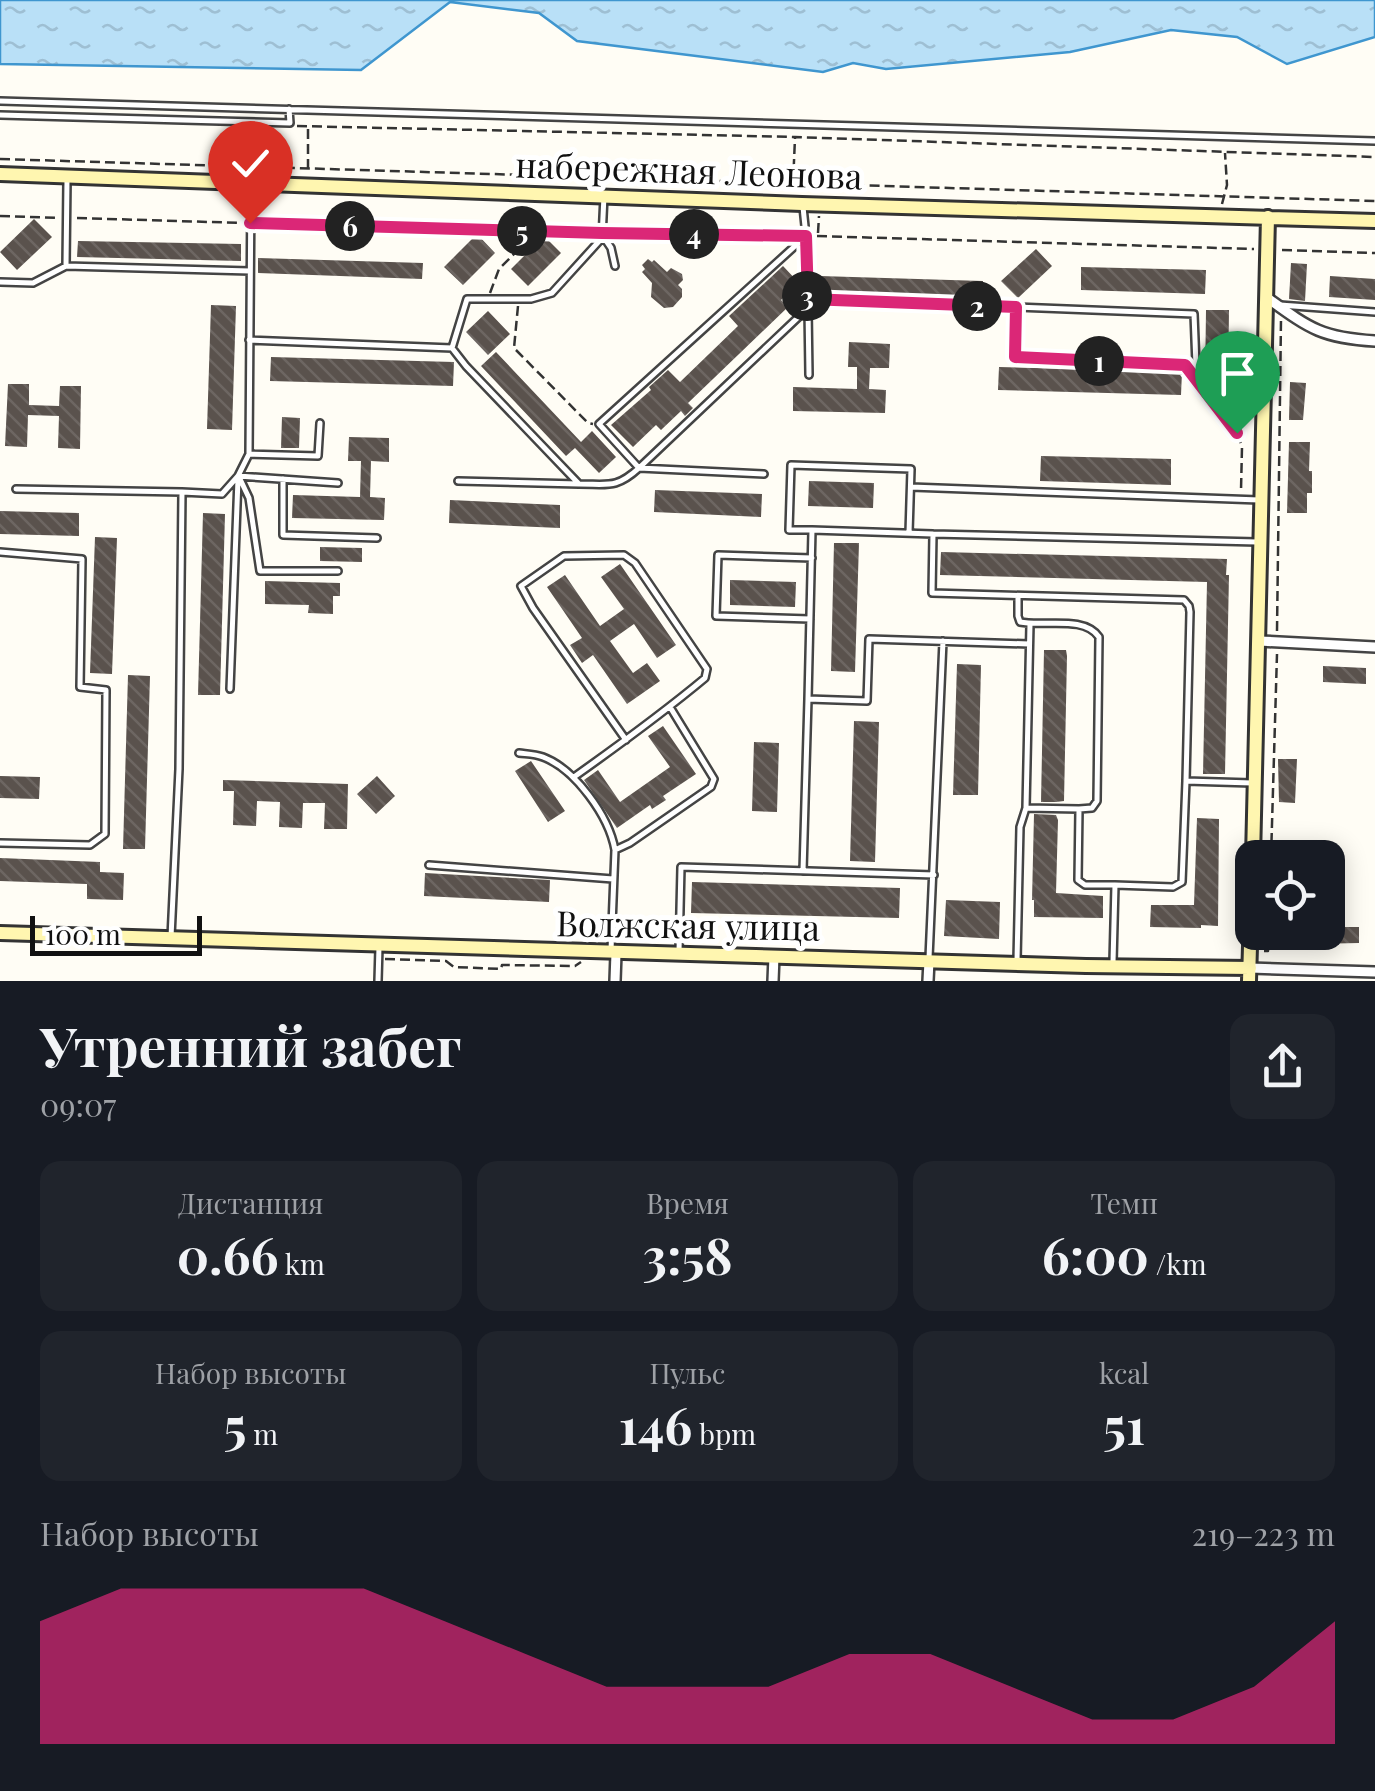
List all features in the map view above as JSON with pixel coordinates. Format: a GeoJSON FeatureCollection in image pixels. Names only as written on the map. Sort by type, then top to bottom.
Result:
{"type":"FeatureCollection","features":[{"type":"Feature","properties":{"kind":"street","name":"набережная Леонова"},"geometry":{"type":"LineString","coordinates":[[0,174],[1375,221]]}},
{"type":"Feature","properties":{"kind":"street"},"geometry":{"type":"LineString","coordinates":[[1254,840],[1262,500],[1275,303],[1267,249],[1268,218]]}},
{"type":"Feature","properties":{"kind":"street"},"geometry":{"type":"LineString","coordinates":[[1275,303],[1306,326],[1339,339],[1375,341]]}},
{"type":"Feature","properties":{"kind":"street"},"geometry":{"type":"LineString","coordinates":[[1260,641],[1375,647]]}},
{"type":"Feature","properties":{"kind":"street","name":"Волжская улица"},"geometry":{"type":"LineString","coordinates":[[0,933],[379,951],[928,960],[1016,964],[1086,974],[1113,966],[1250,975],[1375,972]]}},
{"type":"Feature","properties":{"kind":"street"},"geometry":{"type":"LineString","coordinates":[[1250,975],[1251,950]]}},
{"type":"Feature","properties":{"kind":"street"},"geometry":{"type":"LineString","coordinates":[[613,953],[615,981]]}},
{"type":"Feature","properties":{"kind":"street"},"geometry":{"type":"LineString","coordinates":[[774,956],[774,981]]}},
{"type":"Feature","properties":{"kind":"street"},"geometry":{"type":"LineString","coordinates":[[928,960],[928,981]]}},
{"type":"Feature","properties":{"kind":"lane"},"geometry":{"type":"LineString","coordinates":[[0,101],[1375,141]]}},
{"type":"Feature","properties":{"kind":"lane"},"geometry":{"type":"LineString","coordinates":[[0,115],[290,123],[289,109]]}},
{"type":"Feature","properties":{"kind":"lane"},"geometry":{"type":"LineString","coordinates":[[66,266],[67,177]]}},
{"type":"Feature","properties":{"kind":"lane"},"geometry":{"type":"LineString","coordinates":[[16,489],[222,494],[238,476],[249,454],[251,183]]}},
{"type":"Feature","properties":{"kind":"lane"},"geometry":{"type":"LineString","coordinates":[[452,348],[467,299],[531,299],[552,293],[602,238],[604,196]]}},
{"type":"Feature","properties":{"kind":"lane"},"geometry":{"type":"LineString","coordinates":[[802,204],[809,375]]}},
{"type":"Feature","properties":{"kind":"lane"},"geometry":{"type":"LineString","coordinates":[[602,233],[616,266]]}},
{"type":"Feature","properties":{"kind":"lane"},"geometry":{"type":"LineString","coordinates":[[764,474],[639,468],[599,424],[806,236]]}},
{"type":"Feature","properties":{"kind":"lane"},"geometry":{"type":"LineString","coordinates":[[0,282],[33,284],[66,266],[250,271]]}},
{"type":"Feature","properties":{"kind":"lane"},"geometry":{"type":"LineString","coordinates":[[808,299],[1016,307],[1194,314],[1196,365],[1015,357],[1016,307]]}},
{"type":"Feature","properties":{"kind":"lane"},"geometry":{"type":"LineString","coordinates":[[1275,303],[1375,312]]}},
{"type":"Feature","properties":{"kind":"lane"},"geometry":{"type":"LineString","coordinates":[[458,481],[616,484],[627,479],[808,308]]}},
{"type":"Feature","properties":{"kind":"lane"},"geometry":{"type":"LineString","coordinates":[[249,340],[452,348],[579,484]]}},
{"type":"Feature","properties":{"kind":"lane"},"geometry":{"type":"LineString","coordinates":[[249,454],[318,456],[320,423]]}},
{"type":"Feature","properties":{"kind":"lane"},"geometry":{"type":"LineString","coordinates":[[909,534],[911,468],[791,465],[789,530],[909,534],[1261,542]]}},
{"type":"Feature","properties":{"kind":"lane"},"geometry":{"type":"LineString","coordinates":[[238,476],[338,482]]}},
{"type":"Feature","properties":{"kind":"lane"},"geometry":{"type":"LineString","coordinates":[[238,476],[249,498],[260,571],[338,571]]}},
{"type":"Feature","properties":{"kind":"lane"},"geometry":{"type":"LineString","coordinates":[[230,689],[238,476]]}},
{"type":"Feature","properties":{"kind":"lane"},"geometry":{"type":"LineString","coordinates":[[283,479],[283,535],[377,538]]}},
{"type":"Feature","properties":{"kind":"lane"},"geometry":{"type":"LineString","coordinates":[[911,487],[1262,500]]}},
{"type":"Feature","properties":{"kind":"lane"},"geometry":{"type":"LineString","coordinates":[[170,940],[179,770],[182,492]]}},
{"type":"Feature","properties":{"kind":"lane"},"geometry":{"type":"LineString","coordinates":[[803,871],[812,530]]}},
{"type":"Feature","properties":{"kind":"lane"},"geometry":{"type":"LineString","coordinates":[[933,534],[932,592],[1184,600],[1189,606],[1182,882],[1173,886],[1115,885],[1085,884],[1078,880],[1079,809]]}},
{"type":"Feature","properties":{"kind":"lane"},"geometry":{"type":"LineString","coordinates":[[0,552],[82,558],[80,688],[106,690],[104,834],[90,845],[0,843]]}},
{"type":"Feature","properties":{"kind":"lane"},"geometry":{"type":"LineString","coordinates":[[574,778],[626,740],[670,707],[705,678],[707,669],[634,563],[624,555],[564,556],[521,586],[626,740]]}},
{"type":"Feature","properties":{"kind":"lane"},"geometry":{"type":"LineString","coordinates":[[810,619],[716,616],[718,556],[812,558]]}},
{"type":"Feature","properties":{"kind":"lane"},"geometry":{"type":"LineString","coordinates":[[1018,595],[1018,620],[1024,624],[1081,625],[1099,637],[1097,801],[1092,808],[1026,808]]}},
{"type":"Feature","properties":{"kind":"lane"},"geometry":{"type":"LineString","coordinates":[[1016,964],[1020,827],[1026,808],[1030,624]]}},
{"type":"Feature","properties":{"kind":"lane"},"geometry":{"type":"LineString","coordinates":[[808,699],[867,701],[868,639],[1029,644]]}},
{"type":"Feature","properties":{"kind":"lane"},"geometry":{"type":"LineString","coordinates":[[928,960],[942,641]]}},
{"type":"Feature","properties":{"kind":"lane"},"geometry":{"type":"LineString","coordinates":[[615,850],[712,787],[714,778],[670,707]]}},
{"type":"Feature","properties":{"kind":"lane"},"geometry":{"type":"LineString","coordinates":[[518,753],[548,758],[574,778],[606,822],[615,850],[613,953]]}},
{"type":"Feature","properties":{"kind":"lane"},"geometry":{"type":"LineString","coordinates":[[1186,781],[1256,783]]}},
{"type":"Feature","properties":{"kind":"lane"},"geometry":{"type":"LineString","coordinates":[[429,865],[613,878]]}},
{"type":"Feature","properties":{"kind":"lane"},"geometry":{"type":"LineString","coordinates":[[678,954],[681,867],[934,875]]}},
{"type":"Feature","properties":{"kind":"lane"},"geometry":{"type":"LineString","coordinates":[[1113,966],[1115,885]]}},
{"type":"Feature","properties":{"kind":"lane"},"geometry":{"type":"LineString","coordinates":[[378,981],[379,951]]}},
{"type":"Feature","properties":{"kind":"path"},"geometry":{"type":"LineString","coordinates":[[289,126],[1375,156]]}},
{"type":"Feature","properties":{"kind":"path"},"geometry":{"type":"LineString","coordinates":[[308,126],[308,169]]}},
{"type":"Feature","properties":{"kind":"path"},"geometry":{"type":"LineString","coordinates":[[793,184],[795,137]]}},
{"type":"Feature","properties":{"kind":"path"},"geometry":{"type":"LineString","coordinates":[[1220,215],[1227,184],[1225,152]]}},
{"type":"Feature","properties":{"kind":"path"},"geometry":{"type":"LineString","coordinates":[[0,159],[1375,202]]}},
{"type":"Feature","properties":{"kind":"path"},"geometry":{"type":"LineString","coordinates":[[0,216],[1375,253]]}},
{"type":"Feature","properties":{"kind":"path"},"geometry":{"type":"LineString","coordinates":[[488,299],[500,269],[537,231]]}},
{"type":"Feature","properties":{"kind":"path"},"geometry":{"type":"LineString","coordinates":[[519,299],[514,348],[588,423],[599,424]]}},
{"type":"Feature","properties":{"kind":"path"},"geometry":{"type":"LineString","coordinates":[[1272,840],[1277,642],[1275,303]]}},
{"type":"Feature","properties":{"kind":"path"},"geometry":{"type":"LineString","coordinates":[[1185,365],[1237,433],[1242,447],[1240,499]]}},
{"type":"Feature","properties":{"kind":"path"},"geometry":{"type":"LineString","coordinates":[[379,951],[446,961],[454,967],[501,970],[502,965],[575,966],[586,958]]}},
{"type":"Feature","properties":{"kind":"water"},"geometry":{"type":"Polygon","coordinates":[[[0,0],[1375,0],[1375,37],[1287,64],[1237,37],[1171,30],[1070,52],[886,69],[853,63],[823,72],[577,41],[539,13],[450,2],[361,70],[0,64],[0,0]]]}},
{"type":"Feature","properties":{"kind":"building"},"geometry":{"type":"Polygon","coordinates":[[[34,219],[52,237],[17,270],[0,252],[34,219]]]}},
{"type":"Feature","properties":{"kind":"building"},"geometry":{"type":"Polygon","coordinates":[[[477,234],[495,253],[463,285],[444,267],[477,234]]]}},
{"type":"Feature","properties":{"kind":"building"},"geometry":{"type":"Polygon","coordinates":[[[544,236],[561,253],[528,286],[511,269],[544,236]]]}},
{"type":"Feature","properties":{"kind":"building"},"geometry":{"type":"Polygon","coordinates":[[[78,241],[241,244],[241,261],[77,257],[78,241]]]}},
{"type":"Feature","properties":{"kind":"building"},"geometry":{"type":"Polygon","coordinates":[[[1036,249],[1052,266],[1018,298],[1001,281],[1036,249]]]}},
{"type":"Feature","properties":{"kind":"building"},"geometry":{"type":"Polygon","coordinates":[[[258,258],[423,263],[422,279],[258,273],[258,258]]]}},
{"type":"Feature","properties":{"kind":"building"},"geometry":{"type":"Polygon","coordinates":[[[648,259],[667,272],[671,268],[682,274],[678,285],[682,297],[673,307],[664,308],[651,297],[652,283],[642,272],[648,259]]]}},
{"type":"Feature","properties":{"kind":"building"},"geometry":{"type":"Polygon","coordinates":[[[1291,263],[1307,264],[1305,301],[1289,299],[1291,263]]]}},
{"type":"Feature","properties":{"kind":"building"},"geometry":{"type":"Polygon","coordinates":[[[783,266],[799,283],[781,300],[788,307],[688,403],[693,408],[685,416],[681,411],[661,430],[656,425],[633,447],[611,425],[668,370],[680,382],[738,326],[729,316],[783,266]]]}},
{"type":"Feature","properties":{"kind":"building"},"geometry":{"type":"Polygon","coordinates":[[[1081,267],[1206,270],[1205,294],[1081,290],[1081,267]]]}},
{"type":"Feature","properties":{"kind":"building"},"geometry":{"type":"Polygon","coordinates":[[[820,276],[983,281],[982,299],[819,293],[820,276]]]}},
{"type":"Feature","properties":{"kind":"building"},"geometry":{"type":"Polygon","coordinates":[[[1330,276],[1375,279],[1375,300],[1329,297],[1330,276]]]}},
{"type":"Feature","properties":{"kind":"building"},"geometry":{"type":"Polygon","coordinates":[[[211,305],[236,306],[232,430],[207,429],[211,305]]]}},
{"type":"Feature","properties":{"kind":"building"},"geometry":{"type":"Polygon","coordinates":[[[1206,310],[1229,310],[1228,384],[1205,383],[1206,310]]]}},
{"type":"Feature","properties":{"kind":"building"},"geometry":{"type":"Polygon","coordinates":[[[488,311],[510,334],[488,355],[466,332],[488,311]]]}},
{"type":"Feature","properties":{"kind":"building"},"geometry":{"type":"Polygon","coordinates":[[[849,342],[890,344],[889,368],[870,368],[869,389],[886,390],[885,413],[793,411],[793,387],[857,389],[857,367],[848,367],[849,342]]]}},
{"type":"Feature","properties":{"kind":"building"},"geometry":{"type":"Polygon","coordinates":[[[496,352],[581,442],[592,431],[616,457],[599,473],[575,448],[566,456],[481,366],[496,352]]]}},
{"type":"Feature","properties":{"kind":"building"},"geometry":{"type":"Polygon","coordinates":[[[271,357],[454,362],[453,386],[270,381],[271,357]]]}},
{"type":"Feature","properties":{"kind":"building"},"geometry":{"type":"Polygon","coordinates":[[[999,367],[1182,372],[1181,395],[998,390],[999,367]]]}},
{"type":"Feature","properties":{"kind":"building"},"geometry":{"type":"Polygon","coordinates":[[[1290,382],[1306,383],[1303,420],[1289,420],[1290,382]]]}},
{"type":"Feature","properties":{"kind":"building"},"geometry":{"type":"Polygon","coordinates":[[[8,384],[29,384],[29,405],[59,406],[60,386],[81,386],[80,449],[58,448],[59,416],[28,415],[27,447],[5,446],[8,384]]]}},
{"type":"Feature","properties":{"kind":"building"},"geometry":{"type":"Polygon","coordinates":[[[282,417],[300,418],[299,448],[281,448],[282,417]]]}},
{"type":"Feature","properties":{"kind":"building"},"geometry":{"type":"Polygon","coordinates":[[[349,437],[389,438],[389,462],[371,461],[370,497],[385,498],[384,520],[292,518],[293,495],[360,497],[361,461],[348,461],[349,437]]]}},
{"type":"Feature","properties":{"kind":"building"},"geometry":{"type":"Polygon","coordinates":[[[1289,442],[1310,442],[1312,493],[1307,493],[1307,513],[1287,513],[1289,442]]]}},
{"type":"Feature","properties":{"kind":"building"},"geometry":{"type":"Polygon","coordinates":[[[1041,456],[1171,459],[1171,485],[1040,481],[1041,456]]]}},
{"type":"Feature","properties":{"kind":"building"},"geometry":{"type":"Polygon","coordinates":[[[809,481],[874,483],[873,508],[808,506],[809,481]]]}},
{"type":"Feature","properties":{"kind":"building"},"geometry":{"type":"Polygon","coordinates":[[[655,490],[762,494],[761,517],[654,512],[655,490]]]}},
{"type":"Feature","properties":{"kind":"building"},"geometry":{"type":"Polygon","coordinates":[[[450,500],[560,505],[560,528],[449,523],[450,500]]]}},
{"type":"Feature","properties":{"kind":"building"},"geometry":{"type":"Polygon","coordinates":[[[0,511],[79,513],[79,536],[0,534],[0,511]]]}},
{"type":"Feature","properties":{"kind":"building"},"geometry":{"type":"Polygon","coordinates":[[[203,513],[225,514],[220,695],[198,695],[203,513]]]}},
{"type":"Feature","properties":{"kind":"building"},"geometry":{"type":"Polygon","coordinates":[[[95,537],[117,538],[112,674],[90,673],[95,537]]]}},
{"type":"Feature","properties":{"kind":"building"},"geometry":{"type":"Polygon","coordinates":[[[834,543],[859,543],[855,672],[831,671],[834,543]]]}},
{"type":"Feature","properties":{"kind":"building"},"geometry":{"type":"Polygon","coordinates":[[[320,547],[362,548],[362,562],[320,561],[320,547]]]}},
{"type":"Feature","properties":{"kind":"building"},"geometry":{"type":"Polygon","coordinates":[[[941,552],[1227,559],[1225,774],[1203,774],[1207,582],[940,575],[941,552]]]}},
{"type":"Feature","properties":{"kind":"building"},"geometry":{"type":"Polygon","coordinates":[[[620,564],[676,645],[657,658],[634,624],[610,641],[633,673],[647,663],[660,681],[627,704],[593,655],[582,663],[570,645],[582,638],[547,587],[565,575],[600,626],[624,609],[601,577],[620,564]]]}},
{"type":"Feature","properties":{"kind":"building"},"geometry":{"type":"Polygon","coordinates":[[[730,580],[796,582],[795,607],[730,605],[730,580]]]}},
{"type":"Feature","properties":{"kind":"building"},"geometry":{"type":"Polygon","coordinates":[[[265,581],[340,583],[340,596],[333,596],[333,614],[308,613],[309,605],[265,604],[265,581]]]}},
{"type":"Feature","properties":{"kind":"building"},"geometry":{"type":"Polygon","coordinates":[[[1044,650],[1066,650],[1067,656],[1064,801],[1056,802],[1041,802],[1044,650]]]}},
{"type":"Feature","properties":{"kind":"building"},"geometry":{"type":"Polygon","coordinates":[[[957,664],[981,665],[978,795],[953,795],[957,664]]]}},
{"type":"Feature","properties":{"kind":"building"},"geometry":{"type":"Polygon","coordinates":[[[1323,666],[1366,668],[1366,684],[1323,682],[1323,666]]]}},
{"type":"Feature","properties":{"kind":"building"},"geometry":{"type":"Polygon","coordinates":[[[128,675],[150,676],[145,849],[123,849],[128,675]]]}},
{"type":"Feature","properties":{"kind":"building"},"geometry":{"type":"Polygon","coordinates":[[[854,721],[879,722],[875,862],[850,861],[854,721]]]}},
{"type":"Feature","properties":{"kind":"building"},"geometry":{"type":"Polygon","coordinates":[[[663,726],[696,774],[663,796],[666,800],[652,809],[650,805],[617,828],[584,780],[598,770],[620,802],[670,767],[648,736],[663,726]]]}},
{"type":"Feature","properties":{"kind":"building"},"geometry":{"type":"Polygon","coordinates":[[[754,742],[779,743],[777,812],[752,811],[754,742]]]}},
{"type":"Feature","properties":{"kind":"building"},"geometry":{"type":"Polygon","coordinates":[[[1278,759],[1297,759],[1295,803],[1279,802],[1278,759]]]}},
{"type":"Feature","properties":{"kind":"building"},"geometry":{"type":"Polygon","coordinates":[[[531,761],[565,811],[548,822],[515,771],[531,761]]]}},
{"type":"Feature","properties":{"kind":"building"},"geometry":{"type":"Polygon","coordinates":[[[0,776],[40,777],[39,799],[0,798],[0,776]]]}},
{"type":"Feature","properties":{"kind":"building"},"geometry":{"type":"Polygon","coordinates":[[[377,776],[395,796],[376,814],[357,794],[377,776]]]}},
{"type":"Feature","properties":{"kind":"building"},"geometry":{"type":"Polygon","coordinates":[[[223,780],[348,784],[347,829],[324,829],[325,803],[303,803],[302,828],[279,827],[280,802],[257,801],[256,826],[233,825],[234,791],[223,791],[223,780]]]}},
{"type":"Feature","properties":{"kind":"building"},"geometry":{"type":"Polygon","coordinates":[[[1034,814],[1056,815],[1058,820],[1056,893],[1103,896],[1103,918],[1034,917],[1034,814]]]}},
{"type":"Feature","properties":{"kind":"building"},"geometry":{"type":"Polygon","coordinates":[[[1197,818],[1219,819],[1218,926],[1150,927],[1151,905],[1194,905],[1197,818]]]}},
{"type":"Feature","properties":{"kind":"building"},"geometry":{"type":"Polygon","coordinates":[[[0,858],[100,862],[100,872],[124,873],[123,900],[87,899],[87,884],[0,881],[0,858]]]}},
{"type":"Feature","properties":{"kind":"building"},"geometry":{"type":"Polygon","coordinates":[[[425,873],[550,880],[549,902],[424,896],[425,873]]]}},
{"type":"Feature","properties":{"kind":"building"},"geometry":{"type":"Polygon","coordinates":[[[692,882],[900,888],[899,918],[691,913],[692,882]]]}},
{"type":"Feature","properties":{"kind":"building"},"geometry":{"type":"Polygon","coordinates":[[[946,900],[1000,902],[999,939],[944,936],[946,900]]]}},
{"type":"Feature","properties":{"kind":"building"},"geometry":{"type":"Polygon","coordinates":[[[1345,927],[1359,927],[1359,943],[1345,943],[1345,927]]]}},
{"type":"Feature","properties":{"kind":"route"},"geometry":{"type":"LineString","coordinates":[[250,223],[806,236],[808,299],[1016,307],[1015,357],[1185,365],[1237,433]]}}]}
